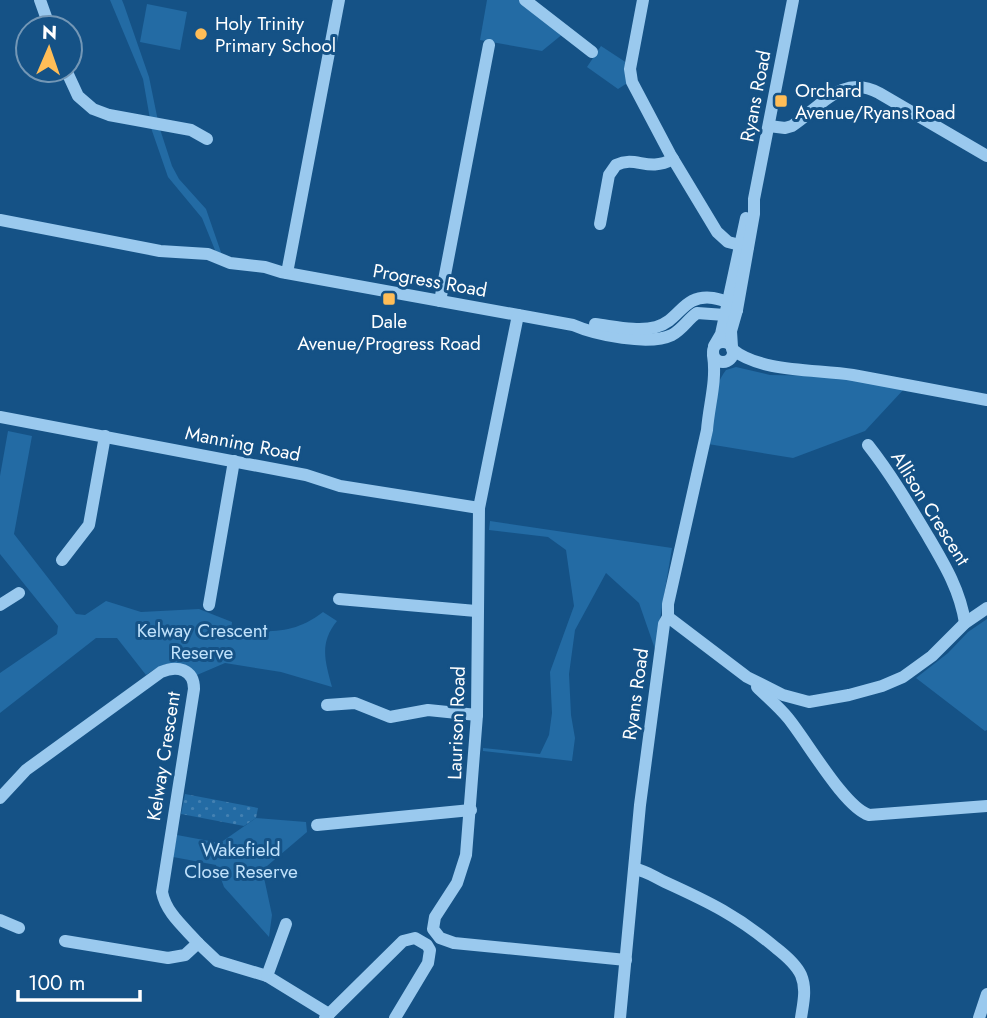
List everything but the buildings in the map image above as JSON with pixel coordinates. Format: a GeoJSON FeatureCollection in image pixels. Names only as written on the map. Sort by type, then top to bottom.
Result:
{"type":"FeatureCollection","features":[{"type":"Feature","properties":{"kind":"street"},"geometry":{"type":"LineString","coordinates":[[284,272],[339,0]]}},
{"type":"Feature","properties":{"kind":"street"},"geometry":{"type":"LineString","coordinates":[[525,0],[592,52]]}},
{"type":"Feature","properties":{"kind":"street"},"geometry":{"type":"LineString","coordinates":[[643,0],[630,76],[673,159],[717,232],[728,242],[744,246]]}},
{"type":"Feature","properties":{"kind":"street","name":"Ryans Road"},"geometry":{"type":"LineString","coordinates":[[620,1018],[642,792],[664,624],[668,617],[668,604],[686,529],[715,380],[714,351],[730,309],[754,214],[754,199],[793,0]]}},
{"type":"Feature","properties":{"kind":"street"},"geometry":{"type":"LineString","coordinates":[[440,301],[488,45]]}},
{"type":"Feature","properties":{"kind":"street"},"geometry":{"type":"LineString","coordinates":[[71,84],[74,92],[93,109],[191,130],[207,139]]}},
{"type":"Feature","properties":{"kind":"street"},"geometry":{"type":"LineString","coordinates":[[769,125],[785,128],[792,126],[840,90],[860,86],[879,93],[987,156]]}},
{"type":"Feature","properties":{"kind":"street"},"geometry":{"type":"LineString","coordinates":[[600,224],[609,175],[616,165],[630,161],[659,165],[673,159]]}},
{"type":"Feature","properties":{"kind":"street","name":"Progress Road"},"geometry":{"type":"LineString","coordinates":[[0,220],[160,251],[208,254],[234,264],[265,267],[573,325],[652,328],[666,323],[685,304],[696,298],[709,298],[730,309]]}},
{"type":"Feature","properties":{"kind":"street","name":"Ryans Road"},"geometry":{"type":"LineString","coordinates":[[730,309],[732,348]]}},
{"type":"Feature","properties":{"kind":"street","name":"Laurison Road"},"geometry":{"type":"LineString","coordinates":[[518,315],[479,508],[477,715],[471,810],[463,870],[433,923],[433,929],[440,938],[454,943],[626,960]]}},
{"type":"Feature","properties":{"kind":"street"},"geometry":{"type":"LineString","coordinates":[[786,368],[747,359],[723,342],[714,351],[719,362],[756,368],[786,368],[852,375],[987,400]]}},
{"type":"Feature","properties":{"kind":"street"},"geometry":{"type":"LineString","coordinates":[[726,362],[732,357],[732,348]]}},
{"type":"Feature","properties":{"kind":"street","name":"Ryans Road"},"geometry":{"type":"LineString","coordinates":[[715,380],[726,362]]}},
{"type":"Feature","properties":{"kind":"street","name":"Manning Road"},"geometry":{"type":"LineString","coordinates":[[0,418],[306,475],[340,486],[479,508]]}},
{"type":"Feature","properties":{"kind":"street"},"geometry":{"type":"LineString","coordinates":[[62,561],[89,525],[105,436]]}},
{"type":"Feature","properties":{"kind":"street","name":"Allison Crescent"},"geometry":{"type":"LineString","coordinates":[[868,445],[908,503],[951,577],[962,605],[965,623]]}},
{"type":"Feature","properties":{"kind":"street"},"geometry":{"type":"LineString","coordinates":[[209,605],[234,461]]}},
{"type":"Feature","properties":{"kind":"street"},"geometry":{"type":"LineString","coordinates":[[0,606],[19,593]]}},
{"type":"Feature","properties":{"kind":"street"},"geometry":{"type":"LineString","coordinates":[[340,599],[476,611]]}},
{"type":"Feature","properties":{"kind":"street"},"geometry":{"type":"LineString","coordinates":[[747,677],[800,701],[818,701],[882,687],[911,672],[948,642],[965,623],[987,608]]}},
{"type":"Feature","properties":{"kind":"street"},"geometry":{"type":"LineString","coordinates":[[668,617],[747,677],[787,717],[853,805],[862,813],[869,815],[987,806]]}},
{"type":"Feature","properties":{"kind":"street","name":"Kelway Crescent"},"geometry":{"type":"LineString","coordinates":[[0,799],[35,763],[161,672],[177,668],[190,674],[194,679],[194,689],[162,891],[163,900],[173,916],[198,943]]}},
{"type":"Feature","properties":{"kind":"street"},"geometry":{"type":"LineString","coordinates":[[327,705],[355,703],[390,717],[428,710],[477,715]]}},
{"type":"Feature","properties":{"kind":"street"},"geometry":{"type":"LineString","coordinates":[[317,825],[471,810]]}},
{"type":"Feature","properties":{"kind":"street"},"geometry":{"type":"LineString","coordinates":[[635,876],[657,879],[728,912],[782,952],[796,967],[803,983],[800,1018]]}},
{"type":"Feature","properties":{"kind":"street"},"geometry":{"type":"LineString","coordinates":[[0,920],[19,928]]}},
{"type":"Feature","properties":{"kind":"street"},"geometry":{"type":"LineString","coordinates":[[267,976],[286,924]]}},
{"type":"Feature","properties":{"kind":"street"},"geometry":{"type":"LineString","coordinates":[[65,941],[168,958],[185,955],[198,943],[223,964],[267,976],[327,1016],[403,941],[415,938],[421,940],[430,950],[428,963],[396,1018]]}},
{"type":"Feature","properties":{"kind":"street"},"geometry":{"type":"LineString","coordinates":[[979,1018],[987,994]]}},
{"type":"Feature","properties":{"kind":"green space"},"geometry":{"type":"Polygon","coordinates":[[[110,0],[122,0],[124,5],[149,77],[158,121],[150,119],[143,79],[110,0]]]}},
{"type":"Feature","properties":{"kind":"green space"},"geometry":{"type":"Polygon","coordinates":[[[487,0],[520,0],[564,33],[542,51],[480,40],[487,0]]]}},
{"type":"Feature","properties":{"kind":"green space"},"geometry":{"type":"Polygon","coordinates":[[[147,4],[187,12],[180,50],[140,42],[147,4]]]}},
{"type":"Feature","properties":{"kind":"green space"},"geometry":{"type":"Polygon","coordinates":[[[601,46],[627,63],[629,82],[618,89],[587,67],[601,46]]]}},
{"type":"Feature","properties":{"kind":"green space"},"geometry":{"type":"Polygon","coordinates":[[[150,125],[159,126],[179,179],[206,209],[223,258],[217,255],[202,218],[168,177],[150,125]]]}},
{"type":"Feature","properties":{"kind":"green space"},"geometry":{"type":"Polygon","coordinates":[[[736,367],[770,375],[832,376],[904,389],[865,431],[793,458],[708,444],[717,386],[726,370],[736,367]]]}},
{"type":"Feature","properties":{"kind":"green space","name":"Kelway Crescent Reserve"},"geometry":{"type":"Polygon","coordinates":[[[8,431],[32,436],[14,534],[76,614],[85,615],[106,601],[141,612],[199,609],[232,622],[231,631],[268,631],[290,629],[323,612],[337,621],[331,629],[325,652],[332,687],[281,672],[225,663],[197,675],[191,669],[172,663],[146,675],[117,638],[96,638],[0,713],[0,673],[57,634],[58,626],[0,554],[0,476],[8,431]]]}},
{"type":"Feature","properties":{"kind":"green space"},"geometry":{"type":"Polygon","coordinates":[[[490,521],[672,548],[655,649],[639,603],[606,573],[575,630],[569,674],[575,738],[572,761],[483,751],[483,748],[540,754],[549,735],[552,713],[550,672],[574,606],[566,550],[548,537],[489,530],[490,521]]]}},
{"type":"Feature","properties":{"kind":"green space"},"geometry":{"type":"Polygon","coordinates":[[[987,619],[985,731],[916,678],[948,653],[968,632],[987,619]]]}},
{"type":"Feature","properties":{"kind":"green space"},"geometry":{"type":"Polygon","coordinates":[[[185,794],[258,808],[256,818],[244,826],[181,814],[185,794]]]}},
{"type":"Feature","properties":{"kind":"green space","name":"Wakefield Close Reserve"},"geometry":{"type":"Polygon","coordinates":[[[256,818],[306,822],[307,832],[267,866],[263,873],[272,915],[269,937],[224,887],[216,865],[173,857],[177,835],[220,843],[256,818]]]}},
{"type":"Feature","properties":{"kind":"place","name":"Holy Trinity Primary School"},"geometry":{"type":"Point","coordinates":[201,34]}},
{"type":"Feature","properties":{"kind":"place","name":"Orchard Avenue/Ryans Road"},"geometry":{"type":"Point","coordinates":[781,101]}},
{"type":"Feature","properties":{"kind":"place","name":"Dale Avenue/Progress Road"},"geometry":{"type":"Point","coordinates":[389,299]}}]}
